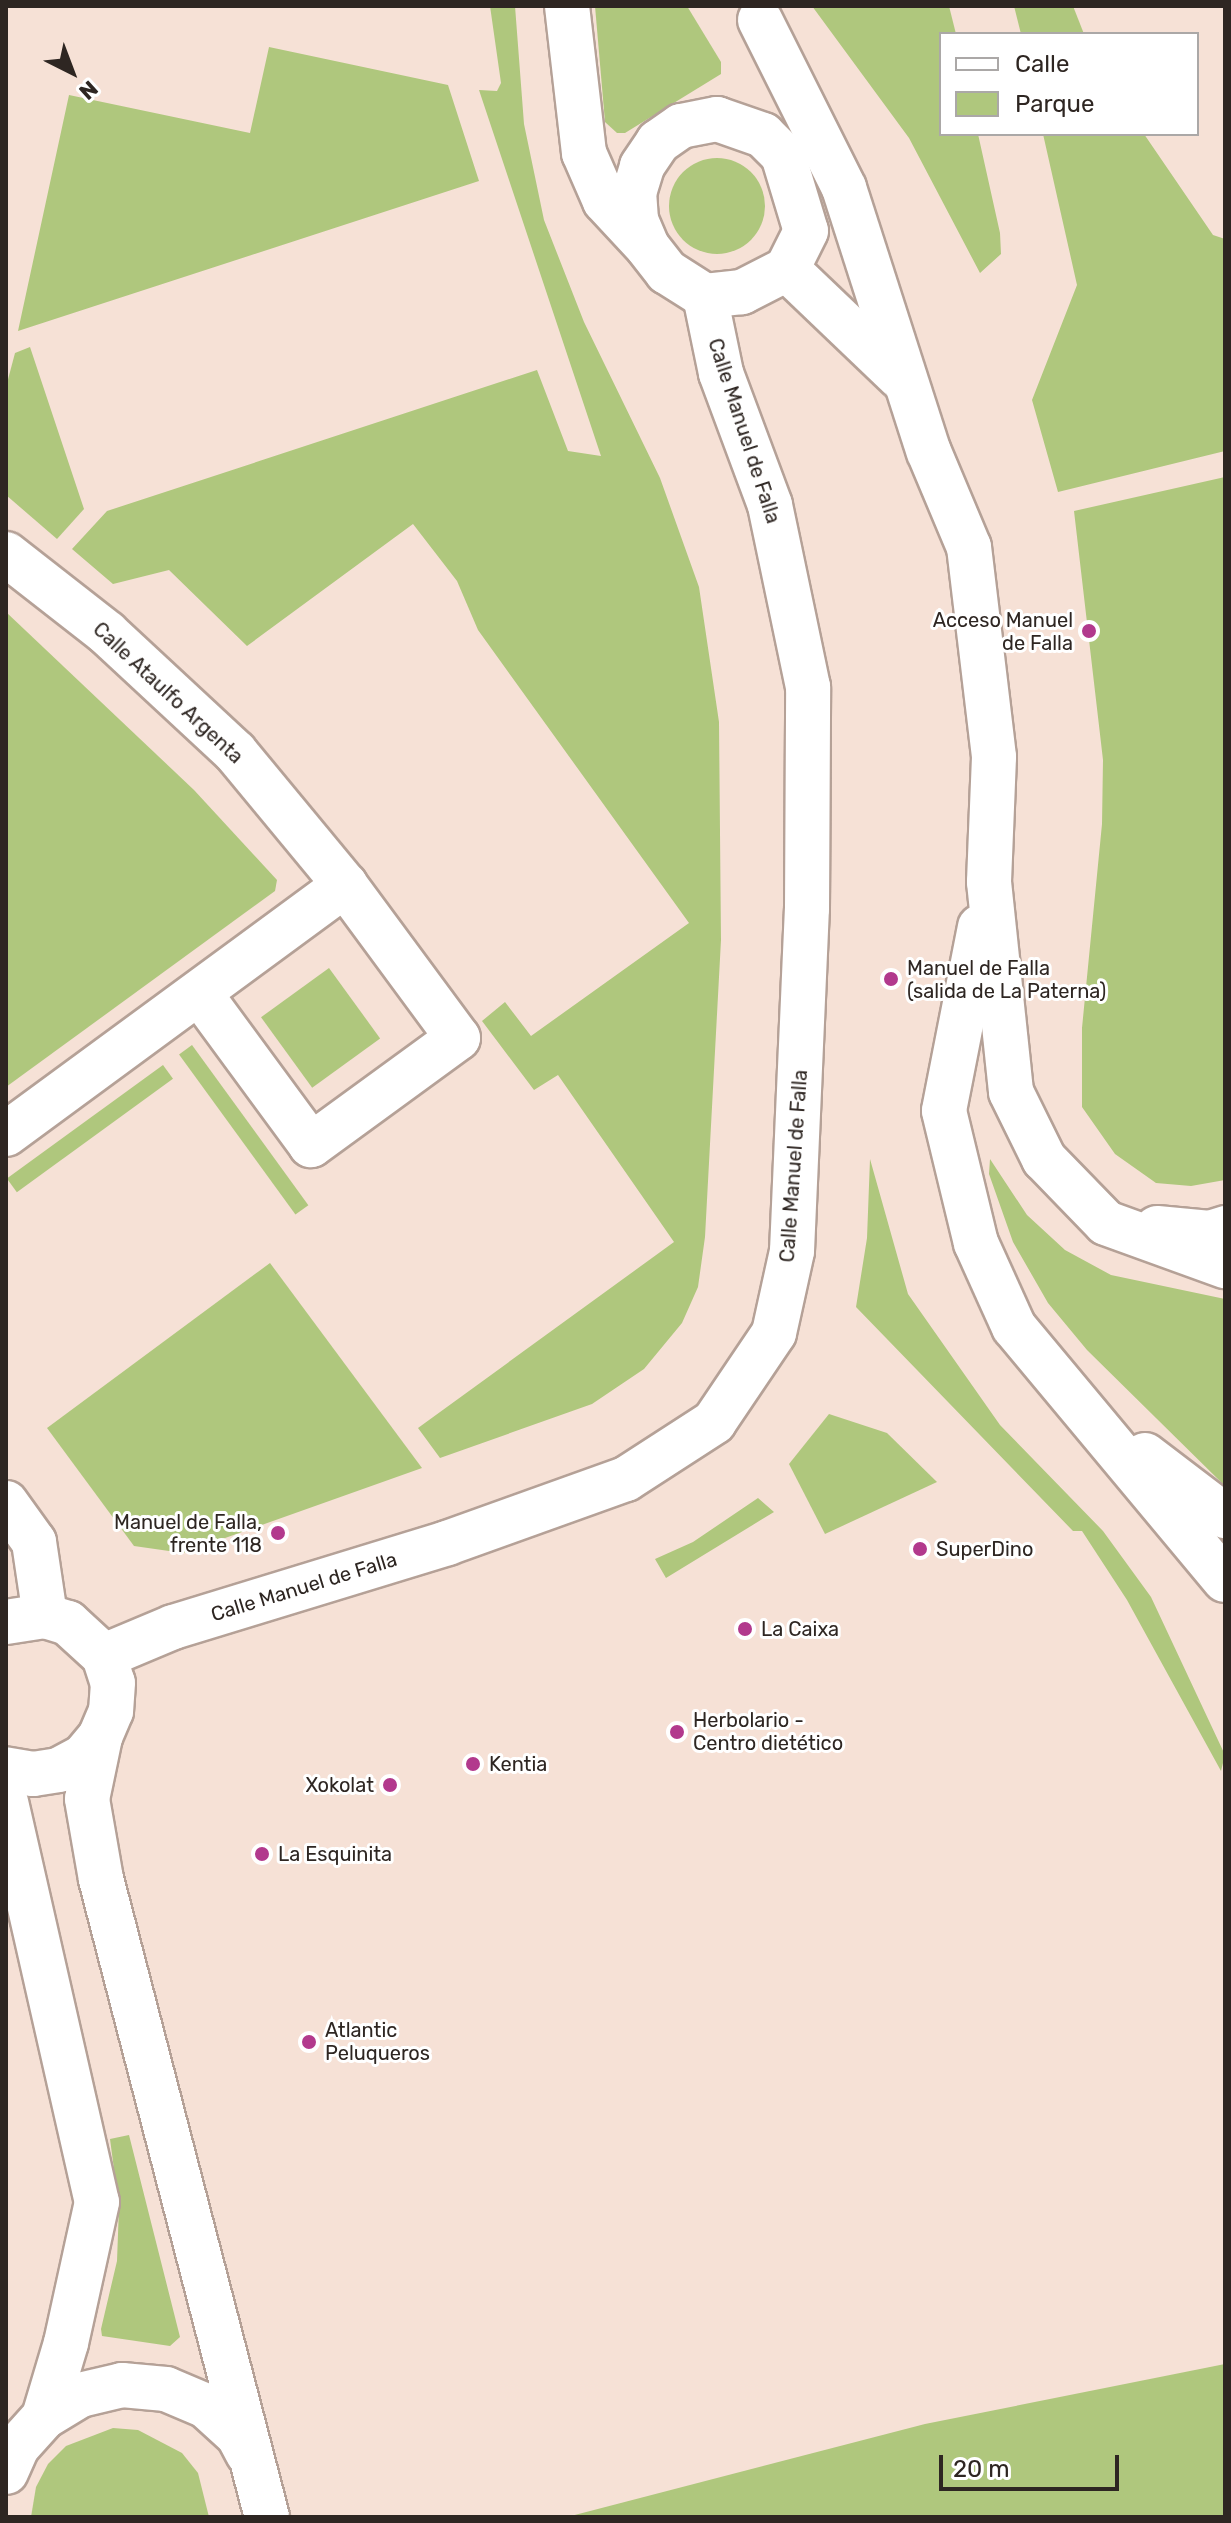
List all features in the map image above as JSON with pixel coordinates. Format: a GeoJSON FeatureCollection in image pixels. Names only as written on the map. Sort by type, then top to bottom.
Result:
{"type":"FeatureCollection","features":[{"type":"Feature","properties":{"kind":"street"},"geometry":{"type":"LineString","coordinates":[[567,6],[584,153],[605,201],[667,272],[705,296],[742,292],[787,269],[806,231],[797,190],[783,155],[756,13]]}},
{"type":"Feature","properties":{"kind":"street"},"geometry":{"type":"LineString","coordinates":[[756,13],[844,188],[904,381],[969,547],[994,757],[989,882],[1011,1092],[1044,1159],[1106,1223],[1225,1266]]}},
{"type":"Feature","properties":{"kind":"street"},"geometry":{"type":"LineString","coordinates":[[647,246],[636,220],[634,193],[642,166],[658,142],[681,126],[717,119],[763,135],[783,155]]}},
{"type":"Feature","properties":{"kind":"street"},"geometry":{"type":"LineString","coordinates":[[787,269],[904,381]]}},
{"type":"Feature","properties":{"kind":"street","name":"Calle Manuel de Falla"},"geometry":{"type":"LineString","coordinates":[[104,1656],[173,1627],[447,1543],[626,1479],[714,1422],[774,1333],[792,1251],[807,909],[808,687],[770,505],[721,373],[705,296]]}},
{"type":"Feature","properties":{"kind":"street","name":"Calle Ataulfo Argenta"},"geometry":{"type":"LineString","coordinates":[[6,554],[107,633],[235,752],[345,885],[458,1038],[311,1145],[200,994]]}},
{"type":"Feature","properties":{"kind":"street"},"geometry":{"type":"LineString","coordinates":[[989,882],[944,1111],[976,1243],[1014,1327],[1225,1580]]}},
{"type":"Feature","properties":{"kind":"street"},"geometry":{"type":"LineString","coordinates":[[6,1134],[345,885]]}},
{"type":"Feature","properties":{"kind":"street"},"geometry":{"type":"LineString","coordinates":[[1106,1223],[1210,1233],[1225,1228]]}},
{"type":"Feature","properties":{"kind":"street"},"geometry":{"type":"LineString","coordinates":[[1086,1410],[1225,1516]]}},
{"type":"Feature","properties":{"kind":"street"},"geometry":{"type":"LineString","coordinates":[[6,1503],[34,1542],[25,1619],[88,1637],[104,1656],[113,1683],[111,1711],[100,1737],[87,1799],[101,1879],[259,2473],[267,2517]]}},
{"type":"Feature","properties":{"kind":"street"},"geometry":{"type":"LineString","coordinates":[[6,1769],[59,1770],[83,1757],[100,1737]]}},
{"type":"Feature","properties":{"kind":"street"},"geometry":{"type":"LineString","coordinates":[[6,1802],[97,2202],[66,2343],[18,2447]]}},
{"type":"Feature","properties":{"kind":"street"},"geometry":{"type":"LineString","coordinates":[[18,2447],[80,2395],[108,2388],[166,2389],[206,2406],[238,2435],[259,2473]]}},
{"type":"Feature","properties":{"kind":"green space"},"geometry":{"type":"Polygon","coordinates":[[[490,6],[515,6],[524,124],[544,220],[584,322],[660,478],[699,587],[719,722],[721,940],[705,1237],[698,1287],[682,1323],[644,1369],[592,1404],[440,1458],[418,1428],[674,1242],[558,1075],[534,1090],[482,1021],[505,1002],[531,1036],[689,923],[478,630],[457,581],[413,524],[247,646],[169,570],[113,584],[72,549],[107,511],[537,370],[568,451],[601,456],[479,90],[497,91],[501,83],[490,6]]]}},
{"type":"Feature","properties":{"kind":"green space"},"geometry":{"type":"Polygon","coordinates":[[[595,6],[687,6],[721,62],[721,74],[625,133],[617,133],[605,122],[595,6]]]}},
{"type":"Feature","properties":{"kind":"green space"},"geometry":{"type":"Polygon","coordinates":[[[812,6],[949,6],[956,32],[939,32],[939,136],[978,136],[1000,233],[1001,254],[980,273],[909,138],[812,6]]]}},
{"type":"Feature","properties":{"kind":"green space"},"geometry":{"type":"Polygon","coordinates":[[[1014,6],[1073,6],[1083,32],[1020,32],[1014,6]]]}},
{"type":"Feature","properties":{"kind":"green space"},"geometry":{"type":"Polygon","coordinates":[[[269,47],[448,85],[479,181],[18,331],[69,95],[250,133],[269,47]]]}},
{"type":"Feature","properties":{"kind":"green space"},"geometry":{"type":"Polygon","coordinates":[[[1043,136],[1145,136],[1213,235],[1225,239],[1225,451],[1058,492],[1032,400],[1077,285],[1043,136]]]}},
{"type":"Feature","properties":{"kind":"green space"},"geometry":{"type":"Polygon","coordinates":[[[717,158],[735,162],[751,172],[761,188],[765,206],[761,224],[751,240],[735,250],[717,254],[699,250],[683,240],[673,224],[669,206],[673,188],[683,172],[699,162],[717,158]]]}},
{"type":"Feature","properties":{"kind":"green space"},"geometry":{"type":"Polygon","coordinates":[[[30,347],[84,509],[57,539],[6,495],[6,387],[15,353],[30,347]]]}},
{"type":"Feature","properties":{"kind":"green space"},"geometry":{"type":"Polygon","coordinates":[[[1225,477],[1225,1180],[1191,1186],[1156,1183],[1115,1154],[1082,1107],[1082,1028],[1102,824],[1103,760],[1074,511],[1225,477]]]}},
{"type":"Feature","properties":{"kind":"green space"},"geometry":{"type":"Polygon","coordinates":[[[6,612],[194,790],[277,880],[275,891],[6,1087],[6,612]]]}},
{"type":"Feature","properties":{"kind":"green space"},"geometry":{"type":"Polygon","coordinates":[[[329,968],[380,1038],[312,1088],[261,1017],[329,968]]]}},
{"type":"Feature","properties":{"kind":"green space"},"geometry":{"type":"Polygon","coordinates":[[[192,1045],[308,1205],[295,1215],[179,1054],[192,1045]]]}},
{"type":"Feature","properties":{"kind":"green space"},"geometry":{"type":"Polygon","coordinates":[[[163,1065],[173,1079],[17,1192],[7,1178],[163,1065]]]}},
{"type":"Feature","properties":{"kind":"green space"},"geometry":{"type":"Polygon","coordinates":[[[870,1159],[908,1294],[1000,1425],[1103,1531],[1151,1597],[1225,1755],[1221,1771],[1127,1600],[1082,1531],[1073,1531],[856,1307],[867,1238],[870,1159]]]}},
{"type":"Feature","properties":{"kind":"green space"},"geometry":{"type":"Polygon","coordinates":[[[990,1159],[1027,1215],[1065,1250],[1111,1275],[1225,1299],[1225,1486],[1087,1350],[1048,1303],[1013,1242],[989,1174],[990,1159]]]}},
{"type":"Feature","properties":{"kind":"green space"},"geometry":{"type":"Polygon","coordinates":[[[270,1263],[422,1468],[183,1553],[134,1546],[47,1428],[270,1263]]]}},
{"type":"Feature","properties":{"kind":"green space"},"geometry":{"type":"Polygon","coordinates":[[[829,1414],[887,1433],[937,1482],[825,1534],[789,1464],[829,1414]]]}},
{"type":"Feature","properties":{"kind":"green space"},"geometry":{"type":"Polygon","coordinates":[[[758,1498],[774,1512],[666,1578],[655,1559],[693,1542],[758,1498]]]}},
{"type":"Feature","properties":{"kind":"green space"},"geometry":{"type":"Polygon","coordinates":[[[129,2135],[180,2337],[170,2346],[102,2336],[117,2261],[119,2207],[110,2139],[129,2135]]]}},
{"type":"Feature","properties":{"kind":"green space"},"geometry":{"type":"Polygon","coordinates":[[[1225,2364],[1225,2517],[567,2517],[925,2424],[1225,2364]]]}},
{"type":"Feature","properties":{"kind":"green space"},"geometry":{"type":"Polygon","coordinates":[[[113,2428],[138,2430],[182,2453],[198,2473],[209,2517],[31,2517],[36,2487],[48,2464],[66,2446],[113,2428]]]}},
{"type":"Feature","properties":{"kind":"place","name":"Acceso Manuel de Falla"},"geometry":{"type":"Point","coordinates":[1089,631]}},
{"type":"Feature","properties":{"kind":"place","name":"Manuel de Falla (salida de La Paterna)"},"geometry":{"type":"Point","coordinates":[891,979]}},
{"type":"Feature","properties":{"kind":"place","name":"Manuel de Falla, frente 118"},"geometry":{"type":"Point","coordinates":[278,1533]}},
{"type":"Feature","properties":{"kind":"place","name":"SuperDino"},"geometry":{"type":"Point","coordinates":[920,1549]}},
{"type":"Feature","properties":{"kind":"place","name":"La Caixa"},"geometry":{"type":"Point","coordinates":[745,1629]}},
{"type":"Feature","properties":{"kind":"place","name":"Herbolario - Centro dietético"},"geometry":{"type":"Point","coordinates":[677,1732]}},
{"type":"Feature","properties":{"kind":"place","name":"Kentia"},"geometry":{"type":"Point","coordinates":[473,1764]}},
{"type":"Feature","properties":{"kind":"place","name":"Xokolat"},"geometry":{"type":"Point","coordinates":[390,1785]}},
{"type":"Feature","properties":{"kind":"place","name":"La Esquinita"},"geometry":{"type":"Point","coordinates":[262,1854]}},
{"type":"Feature","properties":{"kind":"place","name":"Atlantic Peluqueros"},"geometry":{"type":"Point","coordinates":[309,2042]}}]}
